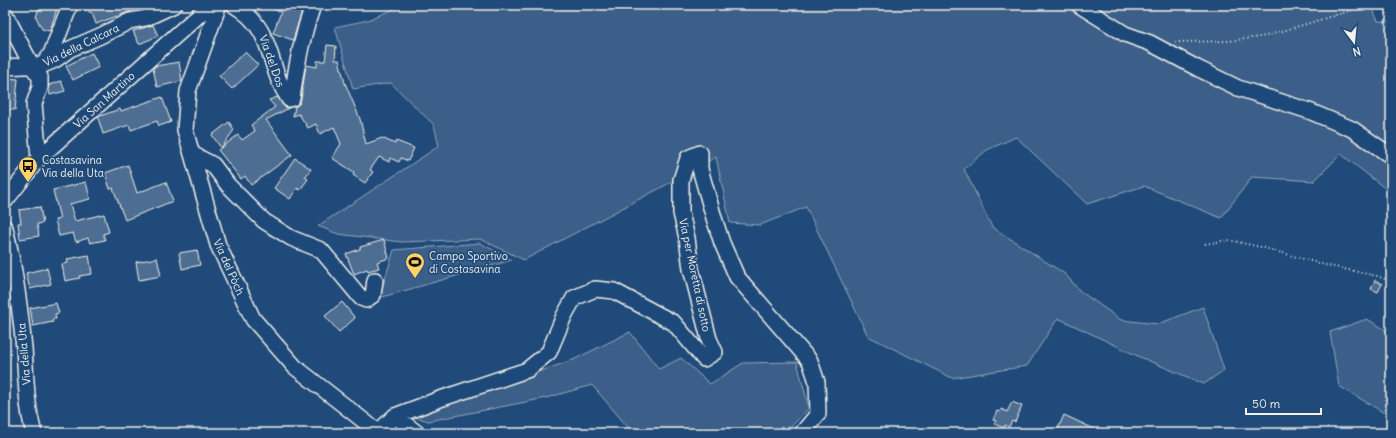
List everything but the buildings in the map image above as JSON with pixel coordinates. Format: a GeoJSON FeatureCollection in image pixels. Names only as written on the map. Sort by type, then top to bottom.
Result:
{"type":"FeatureCollection","features":[{"type":"Feature","properties":{"kind":"street"},"geometry":{"type":"LineString","coordinates":[[38,66],[50,54],[70,5]]}},
{"type":"Feature","properties":{"kind":"street","name":"Via della Calcara"},"geometry":{"type":"LineString","coordinates":[[6,66],[38,66],[55,60],[70,49],[130,21],[146,18],[174,5]]}},
{"type":"Feature","properties":{"kind":"street","name":"Via San Martino"},"geometry":{"type":"LineString","coordinates":[[5,201],[39,158],[210,5]]}},
{"type":"Feature","properties":{"kind":"street","name":"Via del Pòch"},"geometry":{"type":"LineString","coordinates":[[218,5],[188,91],[185,130],[218,245],[253,319],[294,367],[378,433]]}},
{"type":"Feature","properties":{"kind":"street","name":"Via del Dos"},"geometry":{"type":"LineString","coordinates":[[234,5],[240,8],[259,27],[267,42],[281,88],[289,99],[292,98],[296,67],[304,30],[313,5]]}},
{"type":"Feature","properties":{"kind":"street"},"geometry":{"type":"LineString","coordinates":[[1078,5],[1126,34],[1150,43],[1238,88],[1309,111],[1352,129],[1391,156]]}},
{"type":"Feature","properties":{"kind":"street","name":"Via della Calcara"},"geometry":{"type":"LineString","coordinates":[[5,14],[38,66],[40,87],[34,104],[39,158]]}},
{"type":"Feature","properties":{"kind":"street","name":"Via per Moretta di sotto"},"geometry":{"type":"LineString","coordinates":[[378,433],[395,416],[440,399],[527,370],[549,352],[564,316],[574,298],[595,289],[614,292],[674,323],[704,358],[716,352],[709,339],[691,269],[687,238],[681,212],[681,180],[688,158],[700,153],[700,169],[714,218],[722,243],[737,277],[810,361],[817,382],[818,414],[802,433]]}},
{"type":"Feature","properties":{"kind":"street"},"geometry":{"type":"LineString","coordinates":[[192,154],[213,165],[228,185],[264,221],[291,238],[321,250],[361,298],[366,300],[373,295],[375,280]]}},
{"type":"Feature","properties":{"kind":"street","name":"Via della Uta"},"geometry":{"type":"LineString","coordinates":[[5,228],[18,293],[27,390],[34,433]]}},
{"type":"Feature","properties":{"kind":"street"},"geometry":{"type":"LineString","coordinates":[[395,416],[417,433]]}},
{"type":"Feature","properties":{"kind":"path"},"geometry":{"type":"LineString","coordinates":[[1174,42],[1230,41],[1266,36],[1369,5]]}},
{"type":"Feature","properties":{"kind":"path"},"geometry":{"type":"LineString","coordinates":[[1205,244],[1228,240],[1261,247],[1326,265],[1377,276],[1391,281]]}},
{"type":"Feature","properties":{"kind":"shaded area"},"geometry":{"type":"Polygon","coordinates":[[[403,5],[1371,5],[1378,21],[1391,22],[1391,193],[1341,154],[1314,181],[1252,177],[1221,218],[1144,186],[1087,204],[1016,137],[987,150],[964,169],[992,227],[1065,274],[1080,291],[1121,320],[1158,324],[1203,307],[1224,370],[1204,384],[1140,357],[1058,318],[1027,366],[952,378],[868,336],[806,207],[760,225],[730,223],[716,157],[524,260],[480,239],[402,242],[338,234],[318,226],[439,146],[434,125],[391,83],[353,89],[335,27],[368,20],[403,5]]]}},
{"type":"Feature","properties":{"kind":"shaded area","name":"Campo Sportivo di Costasavina"},"geometry":{"type":"Polygon","coordinates":[[[480,243],[512,260],[379,298],[394,250],[480,243]]]}},
{"type":"Feature","properties":{"kind":"shaded area"},"geometry":{"type":"Polygon","coordinates":[[[1367,319],[1391,333],[1391,417],[1339,386],[1330,332],[1367,319]]]}},
{"type":"Feature","properties":{"kind":"shaded area"},"geometry":{"type":"Polygon","coordinates":[[[630,332],[659,369],[681,358],[710,384],[743,363],[797,362],[809,408],[785,433],[633,433],[592,385],[546,398],[429,421],[410,416],[573,360],[630,332]]]}},
{"type":"Feature","properties":{"kind":"place","name":"Costasavina Via della Uta"},"geometry":{"type":"Point","coordinates":[28,183]}},
{"type":"Feature","properties":{"kind":"place","name":"Campo Sportivo di Costasavina"},"geometry":{"type":"Point","coordinates":[415,279]}}]}
